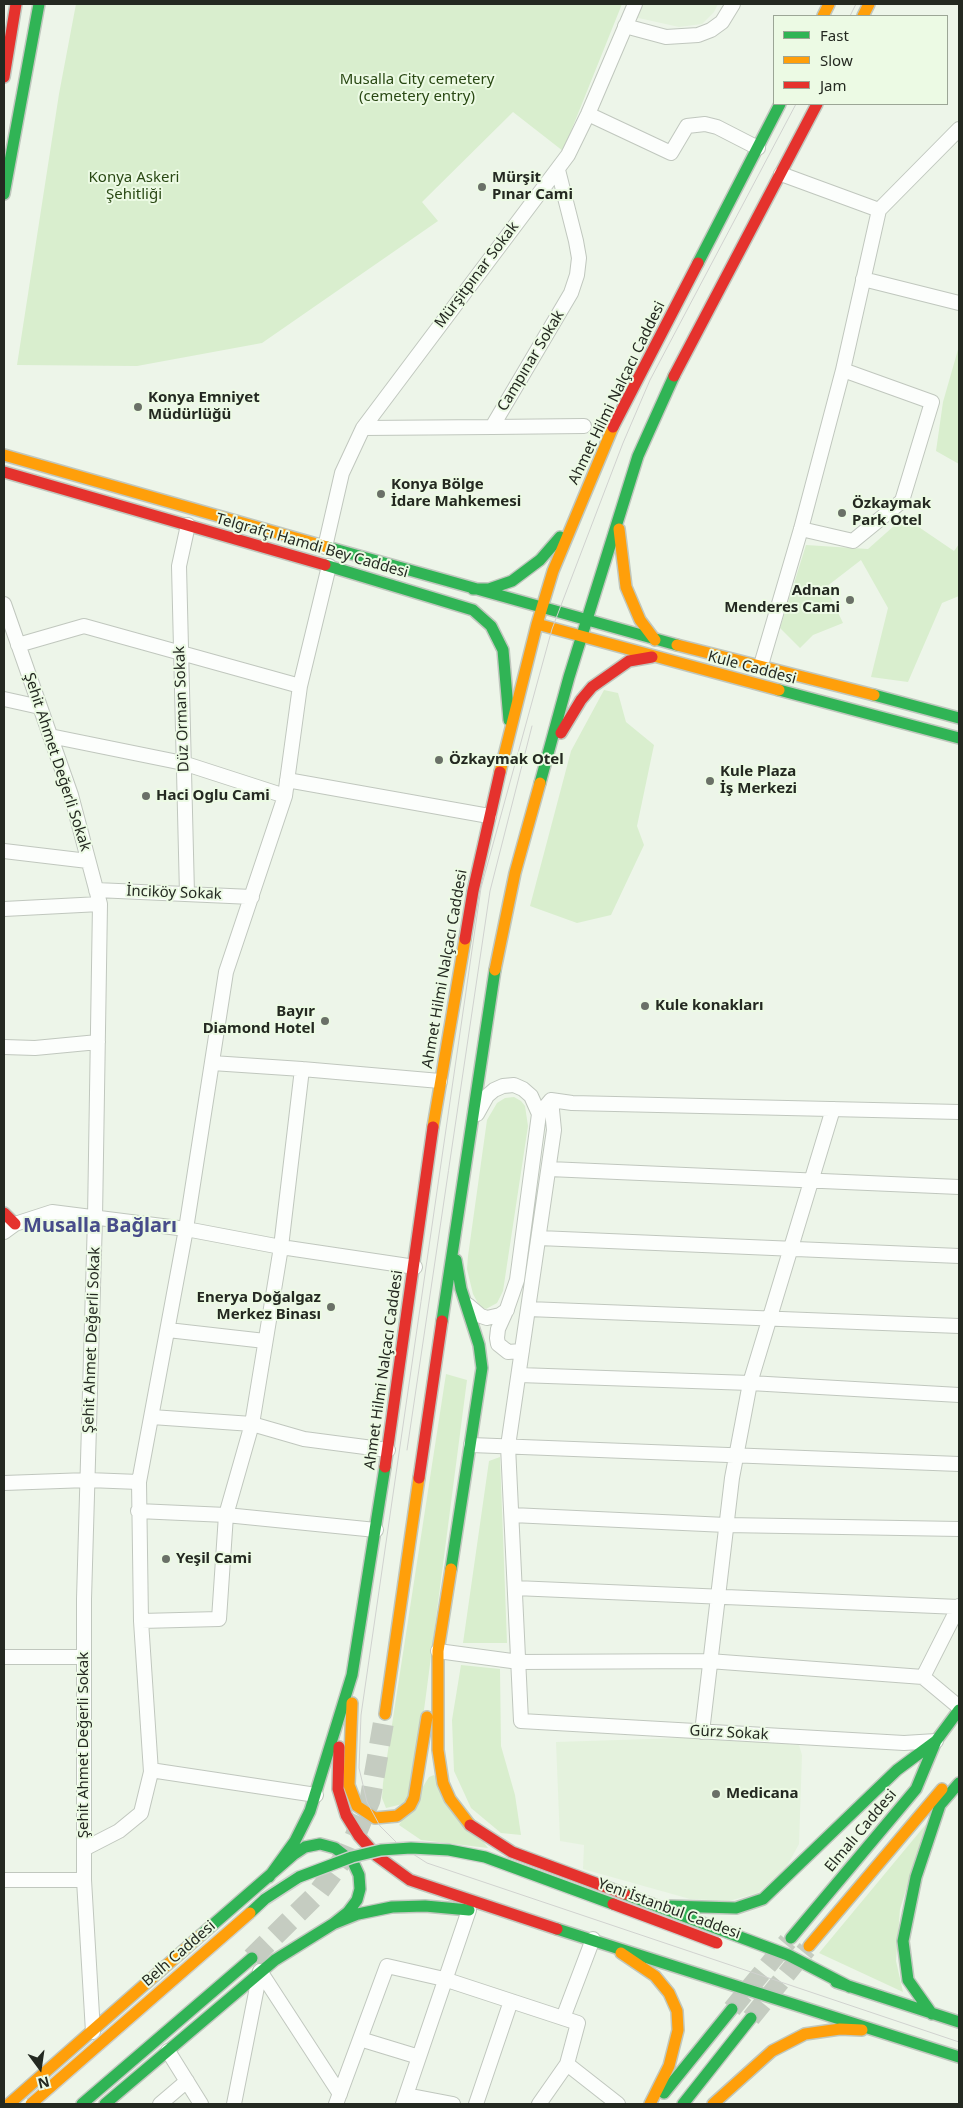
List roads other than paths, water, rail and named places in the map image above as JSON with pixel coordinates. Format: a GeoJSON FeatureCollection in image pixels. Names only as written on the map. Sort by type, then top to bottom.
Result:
{"type":"FeatureCollection","features":[{"type":"Feature","properties":{"kind":"main road"},"geometry":{"type":"LineString","coordinates":[[4,77],[7,43],[16,4]]}},
{"type":"Feature","properties":{"kind":"main road"},"geometry":{"type":"LineString","coordinates":[[4,194],[39,4]]}},
{"type":"Feature","properties":{"kind":"main road"},"geometry":{"type":"LineString","coordinates":[[863,15],[869,4]]}},
{"type":"Feature","properties":{"kind":"main road","name":"Ahmet Hilmi Nalçacı Caddesi"},"geometry":{"type":"LineString","coordinates":[[269,1877],[295,1841],[316,1795],[352,1675],[388,1450],[440,1081],[472,891],[537,624],[553,571],[616,422],[780,105]]}},
{"type":"Feature","properties":{"kind":"main road"},"geometry":{"type":"LineString","coordinates":[[385,1714],[454,1235],[504,918],[581,637],[638,456],[665,392],[817,105]]}},
{"type":"Feature","properties":{"kind":"main road","name":"Telgrafçı Hamdi Bey Caddesi"},"geometry":{"type":"LineString","coordinates":[[4,455],[473,589],[543,607]]}},
{"type":"Feature","properties":{"kind":"main road","name":"Telgrafçı Hamdi Bey Caddesi"},"geometry":{"type":"LineString","coordinates":[[4,472],[452,602],[473,610],[484,618],[498,638],[506,662],[508,742]]}},
{"type":"Feature","properties":{"kind":"main road"},"geometry":{"type":"LineString","coordinates":[[473,589],[502,586],[526,573],[552,547],[576,514]]}},
{"type":"Feature","properties":{"kind":"main road"},"geometry":{"type":"LineString","coordinates":[[618,519],[626,588],[640,620],[655,640]]}},
{"type":"Feature","properties":{"kind":"main road","name":"Kule Caddesi"},"geometry":{"type":"LineString","coordinates":[[543,607],[655,640],[761,665],[959,718]]}},
{"type":"Feature","properties":{"kind":"main road","name":"Kule Caddesi"},"geometry":{"type":"LineString","coordinates":[[537,624],[652,657],[959,738]]}},
{"type":"Feature","properties":{"kind":"main road"},"geometry":{"type":"LineString","coordinates":[[549,755],[581,700],[592,687],[629,661],[652,657]]}},
{"type":"Feature","properties":{"kind":"main road"},"geometry":{"type":"LineString","coordinates":[[4,1213],[9,1228]]}},
{"type":"Feature","properties":{"kind":"main road"},"geometry":{"type":"LineString","coordinates":[[352,1675],[348,1765],[351,1793],[357,1806],[368,1815],[375,1818],[390,1818],[404,1812],[414,1798],[482,1368],[479,1345],[458,1276],[454,1235]]}},
{"type":"Feature","properties":{"kind":"main road"},"geometry":{"type":"LineString","coordinates":[[438,1651],[437,1727],[443,1783],[459,1813],[481,1834],[512,1852],[788,1955],[850,1987]]}},
{"type":"Feature","properties":{"kind":"main road"},"geometry":{"type":"LineString","coordinates":[[352,1675],[337,1766],[340,1796],[351,1825],[376,1856],[410,1880],[517,1917],[593,1939],[959,2056]]}},
{"type":"Feature","properties":{"kind":"main road"},"geometry":{"type":"LineString","coordinates":[[660,1906],[692,1909],[736,1908],[762,1899],[897,1770],[939,1739],[958,1710]]}},
{"type":"Feature","properties":{"kind":"main road"},"geometry":{"type":"LineString","coordinates":[[958,1710],[954,1721],[958,1735]]}},
{"type":"Feature","properties":{"kind":"main road","name":"Elmalı Caddesi"},"geometry":{"type":"LineString","coordinates":[[790,1938],[916,1789],[939,1739]]}},
{"type":"Feature","properties":{"kind":"main road"},"geometry":{"type":"LineString","coordinates":[[809,1946],[938,1793],[959,1774]]}},
{"type":"Feature","properties":{"kind":"main road"},"geometry":{"type":"LineString","coordinates":[[932,2014],[908,1980],[903,1941],[916,1877],[933,1825],[940,1806],[959,1783]]}},
{"type":"Feature","properties":{"kind":"main road"},"geometry":{"type":"LineString","coordinates":[[269,1877],[305,1848],[328,1845],[342,1852],[356,1869],[360,1889],[353,1907],[333,1924]]}},
{"type":"Feature","properties":{"kind":"main road","name":"Yeni İstanbul Caddesi"},"geometry":{"type":"LineString","coordinates":[[365,1854],[395,1849],[430,1848],[485,1857],[722,1945]]}},
{"type":"Feature","properties":{"kind":"main road","name":"Belh Caddesi"},"geometry":{"type":"LineString","coordinates":[[31,2104],[265,1899],[311,1872],[365,1854]]}},
{"type":"Feature","properties":{"kind":"main road","name":"Belh Caddesi"},"geometry":{"type":"LineString","coordinates":[[9,2104],[269,1877]]}},
{"type":"Feature","properties":{"kind":"main road"},"geometry":{"type":"LineString","coordinates":[[105,2104],[260,1971],[296,1945],[333,1924],[358,1914],[392,1907],[425,1906],[517,1917]]}},
{"type":"Feature","properties":{"kind":"main road"},"geometry":{"type":"LineString","coordinates":[[593,1939],[635,1961],[655,1976],[669,1993],[677,2011],[678,2030],[669,2066],[650,2104]]}},
{"type":"Feature","properties":{"kind":"main road"},"geometry":{"type":"LineString","coordinates":[[82,2104],[252,1958]]}},
{"type":"Feature","properties":{"kind":"main road"},"geometry":{"type":"LineString","coordinates":[[764,1959],[959,2022]]}},
{"type":"Feature","properties":{"kind":"main road"},"geometry":{"type":"LineString","coordinates":[[655,2104],[732,2009]]}},
{"type":"Feature","properties":{"kind":"main road"},"geometry":{"type":"LineString","coordinates":[[683,2104],[752,2018]]}},
{"type":"Feature","properties":{"kind":"main road"},"geometry":{"type":"LineString","coordinates":[[713,2104],[772,2052],[805,2034],[840,2029],[880,2031]]}},
{"type":"Feature","properties":{"kind":"street","name":"Mürşitpınar Sokak"},"geometry":{"type":"LineString","coordinates":[[325,547],[342,473],[363,428],[533,200],[558,170],[588,114],[635,4]]}},
{"type":"Feature","properties":{"kind":"street"},"geometry":{"type":"LineString","coordinates":[[625,26],[666,37],[698,35],[711,30],[722,22],[733,4]]}},
{"type":"Feature","properties":{"kind":"street"},"geometry":{"type":"LineString","coordinates":[[588,114],[672,153],[687,126],[705,124],[717,127],[758,148]]}},
{"type":"Feature","properties":{"kind":"street"},"geometry":{"type":"LineString","coordinates":[[761,665],[801,529],[844,370],[879,210],[959,129]]}},
{"type":"Feature","properties":{"kind":"street","name":"Campınar Sokak"},"geometry":{"type":"LineString","coordinates":[[363,428],[492,427],[571,293],[577,275],[579,258],[576,241],[558,170]]}},
{"type":"Feature","properties":{"kind":"street"},"geometry":{"type":"LineString","coordinates":[[781,174],[879,210]]}},
{"type":"Feature","properties":{"kind":"street"},"geometry":{"type":"LineString","coordinates":[[863,279],[959,303]]}},
{"type":"Feature","properties":{"kind":"street"},"geometry":{"type":"LineString","coordinates":[[801,529],[853,542],[902,501],[932,402],[844,370]]}},
{"type":"Feature","properties":{"kind":"street"},"geometry":{"type":"LineString","coordinates":[[492,427],[584,426]]}},
{"type":"Feature","properties":{"kind":"street","name":"Düz Orman Sokak"},"geometry":{"type":"LineString","coordinates":[[187,894],[179,566],[188,526]]}},
{"type":"Feature","properties":{"kind":"street"},"geometry":{"type":"LineString","coordinates":[[84,1849],[119,1831],[141,1812],[151,1772],[141,1621],[139,1482],[186,1229],[226,972],[285,796],[300,686],[329,566]]}},
{"type":"Feature","properties":{"kind":"street","name":"Şehit Ahmet Değerli Sokak"},"geometry":{"type":"LineString","coordinates":[[4,604],[71,795],[100,904],[95,1218],[84,1657],[84,1880],[93,2032]]}},
{"type":"Feature","properties":{"kind":"street"},"geometry":{"type":"LineString","coordinates":[[18,645],[84,626],[300,686]]}},
{"type":"Feature","properties":{"kind":"street"},"geometry":{"type":"LineString","coordinates":[[4,699],[40,707]]}},
{"type":"Feature","properties":{"kind":"street"},"geometry":{"type":"LineString","coordinates":[[50,736],[183,763],[285,796]]}},
{"type":"Feature","properties":{"kind":"street"},"geometry":{"type":"LineString","coordinates":[[288,780],[489,816]]}},
{"type":"Feature","properties":{"kind":"street"},"geometry":{"type":"LineString","coordinates":[[4,851],[88,860]]}},
{"type":"Feature","properties":{"kind":"street","name":"İnciköy Sokak"},"geometry":{"type":"LineString","coordinates":[[96,890],[252,897]]}},
{"type":"Feature","properties":{"kind":"street"},"geometry":{"type":"LineString","coordinates":[[4,909],[100,904]]}},
{"type":"Feature","properties":{"kind":"street"},"geometry":{"type":"LineString","coordinates":[[4,1047],[35,1048],[98,1042]]}},
{"type":"Feature","properties":{"kind":"street"},"geometry":{"type":"LineString","coordinates":[[212,1063],[440,1081]]}},
{"type":"Feature","properties":{"kind":"street"},"geometry":{"type":"LineString","coordinates":[[141,1621],[219,1619],[226,1515],[252,1424],[281,1247],[302,1069]]}},
{"type":"Feature","properties":{"kind":"street"},"geometry":{"type":"LineString","coordinates":[[470,1131],[487,1096],[503,1086],[514,1086],[523,1089],[536,1104],[539,1114],[520,1265],[507,1309],[498,1329],[498,1344],[508,1352],[522,1351]]}},
{"type":"Feature","properties":{"kind":"street"},"geometry":{"type":"LineString","coordinates":[[539,1114],[551,1100]]}},
{"type":"Feature","properties":{"kind":"street"},"geometry":{"type":"LineString","coordinates":[[551,1100],[572,1103],[959,1112]]}},
{"type":"Feature","properties":{"kind":"street"},"geometry":{"type":"LineString","coordinates":[[518,1662],[508,1446],[554,1130],[551,1100]]}},
{"type":"Feature","properties":{"kind":"street"},"geometry":{"type":"LineString","coordinates":[[702,1732],[726,1525],[736,1454],[750,1383],[833,1109]]}},
{"type":"Feature","properties":{"kind":"street"},"geometry":{"type":"LineString","coordinates":[[549,1169],[959,1187]]}},
{"type":"Feature","properties":{"kind":"street"},"geometry":{"type":"LineString","coordinates":[[9,1228],[52,1212],[186,1229],[281,1247],[415,1267]]}},
{"type":"Feature","properties":{"kind":"street"},"geometry":{"type":"LineString","coordinates":[[539,1238],[959,1256]]}},
{"type":"Feature","properties":{"kind":"street"},"geometry":{"type":"LineString","coordinates":[[465,1302],[481,1316],[487,1318],[500,1315],[507,1309]]}},
{"type":"Feature","properties":{"kind":"street"},"geometry":{"type":"LineString","coordinates":[[528,1309],[959,1326]]}},
{"type":"Feature","properties":{"kind":"street"},"geometry":{"type":"LineString","coordinates":[[168,1330],[265,1341]]}},
{"type":"Feature","properties":{"kind":"street"},"geometry":{"type":"LineString","coordinates":[[519,1375],[750,1383],[959,1396]]}},
{"type":"Feature","properties":{"kind":"street"},"geometry":{"type":"LineString","coordinates":[[152,1417],[252,1424],[304,1439],[388,1450]]}},
{"type":"Feature","properties":{"kind":"street"},"geometry":{"type":"LineString","coordinates":[[471,1445],[959,1464]]}},
{"type":"Feature","properties":{"kind":"street"},"geometry":{"type":"LineString","coordinates":[[4,1483],[88,1480],[139,1482]]}},
{"type":"Feature","properties":{"kind":"street"},"geometry":{"type":"LineString","coordinates":[[138,1511],[226,1515],[376,1530]]}},
{"type":"Feature","properties":{"kind":"street"},"geometry":{"type":"LineString","coordinates":[[512,1516],[726,1525],[959,1529]]}},
{"type":"Feature","properties":{"kind":"street"},"geometry":{"type":"LineString","coordinates":[[514,1588],[959,1606],[923,1676]]}},
{"type":"Feature","properties":{"kind":"street"},"geometry":{"type":"LineString","coordinates":[[438,1651],[518,1662],[709,1661],[923,1676],[958,1710]]}},
{"type":"Feature","properties":{"kind":"street"},"geometry":{"type":"LineString","coordinates":[[4,1657],[84,1657]]}},
{"type":"Feature","properties":{"kind":"street","name":"Gürz Sokak"},"geometry":{"type":"LineString","coordinates":[[518,1662],[521,1721],[904,1743],[939,1739]]}},
{"type":"Feature","properties":{"kind":"street"},"geometry":{"type":"LineString","coordinates":[[151,1772],[157,1770],[316,1795]]}},
{"type":"Feature","properties":{"kind":"street"},"geometry":{"type":"LineString","coordinates":[[4,1880],[84,1880]]}},
{"type":"Feature","properties":{"kind":"street"},"geometry":{"type":"LineString","coordinates":[[453,2104],[405,2100],[444,1979],[469,1910]]}},
{"type":"Feature","properties":{"kind":"street"},"geometry":{"type":"LineString","coordinates":[[563,2018],[593,1939]]}},
{"type":"Feature","properties":{"kind":"street"},"geometry":{"type":"LineString","coordinates":[[338,2099],[387,1966],[444,1979],[578,2023],[567,2064],[539,2104]]}},
{"type":"Feature","properties":{"kind":"street"},"geometry":{"type":"LineString","coordinates":[[260,1971],[338,2099]]}},
{"type":"Feature","properties":{"kind":"street"},"geometry":{"type":"LineString","coordinates":[[234,2104],[260,1971]]}},
{"type":"Feature","properties":{"kind":"street"},"geometry":{"type":"LineString","coordinates":[[476,2104],[511,2001]]}},
{"type":"Feature","properties":{"kind":"street"},"geometry":{"type":"LineString","coordinates":[[360,2039],[419,2057]]}},
{"type":"Feature","properties":{"kind":"street"},"geometry":{"type":"LineString","coordinates":[[168,2051],[202,2104]]}},
{"type":"Feature","properties":{"kind":"street"},"geometry":{"type":"LineString","coordinates":[[567,2064],[618,2104]]}},
{"type":"Feature","properties":{"kind":"street"},"geometry":{"type":"LineString","coordinates":[[160,2104],[186,2081]]}},
{"type":"Feature","properties":{"kind":"tunnel"},"geometry":{"type":"LineString","coordinates":[[252,1958],[317,1894],[349,1851],[370,1800],[385,1714]]}},
{"type":"Feature","properties":{"kind":"tunnel"},"geometry":{"type":"LineString","coordinates":[[732,2009],[788,1941]]}},
{"type":"Feature","properties":{"kind":"tunnel"},"geometry":{"type":"LineString","coordinates":[[751,2018],[807,1949]]}},
{"type":"Feature","properties":{"kind":"tram line"},"geometry":{"type":"LineString","coordinates":[[850,15],[856,4]]}},
{"type":"Feature","properties":{"kind":"tram line"},"geometry":{"type":"LineString","coordinates":[[795,105],[650,380],[623,443],[552,629],[481,888],[361,1715],[359,1768],[367,1802],[380,1826],[399,1845],[427,1863],[959,2042]]}},
{"type":"Feature","properties":{"kind":"tram line"},"geometry":{"type":"LineString","coordinates":[[407,1450],[490,891],[532,726]]}},
{"type":"Feature","properties":{"kind":"place","name":"Mürşit Pınar Cami"},"geometry":{"type":"Point","coordinates":[482,187]}},
{"type":"Feature","properties":{"kind":"place","name":"Konya Emniyet Müdürlüğü"},"geometry":{"type":"Point","coordinates":[138,407]}},
{"type":"Feature","properties":{"kind":"place","name":"Konya Bölge İdare Mahkemesi"},"geometry":{"type":"Point","coordinates":[381,494]}},
{"type":"Feature","properties":{"kind":"place","name":"Özkaymak Park Otel"},"geometry":{"type":"Point","coordinates":[842,513]}},
{"type":"Feature","properties":{"kind":"place","name":"Adnan Menderes Cami"},"geometry":{"type":"Point","coordinates":[850,600]}},
{"type":"Feature","properties":{"kind":"place","name":"Özkaymak Otel"},"geometry":{"type":"Point","coordinates":[439,760]}},
{"type":"Feature","properties":{"kind":"place","name":"Kule Plaza İş Merkezi"},"geometry":{"type":"Point","coordinates":[710,781]}},
{"type":"Feature","properties":{"kind":"place","name":"Haci Oglu Cami"},"geometry":{"type":"Point","coordinates":[146,796]}},
{"type":"Feature","properties":{"kind":"place","name":"Kule konakları"},"geometry":{"type":"Point","coordinates":[645,1006]}},
{"type":"Feature","properties":{"kind":"place","name":"Bayır Diamond Hotel"},"geometry":{"type":"Point","coordinates":[325,1021]}},
{"type":"Feature","properties":{"kind":"place","name":"Enerya Doğalgaz Merkez Binası"},"geometry":{"type":"Point","coordinates":[331,1307]}},
{"type":"Feature","properties":{"kind":"place","name":"Yeşil Cami"},"geometry":{"type":"Point","coordinates":[166,1559]}},
{"type":"Feature","properties":{"kind":"place","name":"Medicana"},"geometry":{"type":"Point","coordinates":[716,1794]}},
{"type":"Feature","properties":{"kind":"district","name":"Musalla Bağları"},"geometry":{"type":"Point","coordinates":[100,1226]}},
{"type":"Feature","properties":{"kind":"park label","name":"Musalla City cemetery (cemetery entry)"},"geometry":{"type":"Point","coordinates":[417,88]}},
{"type":"Feature","properties":{"kind":"park label","name":"Konya Askeri Şehitliği"},"geometry":{"type":"Point","coordinates":[134,186]}}]}
